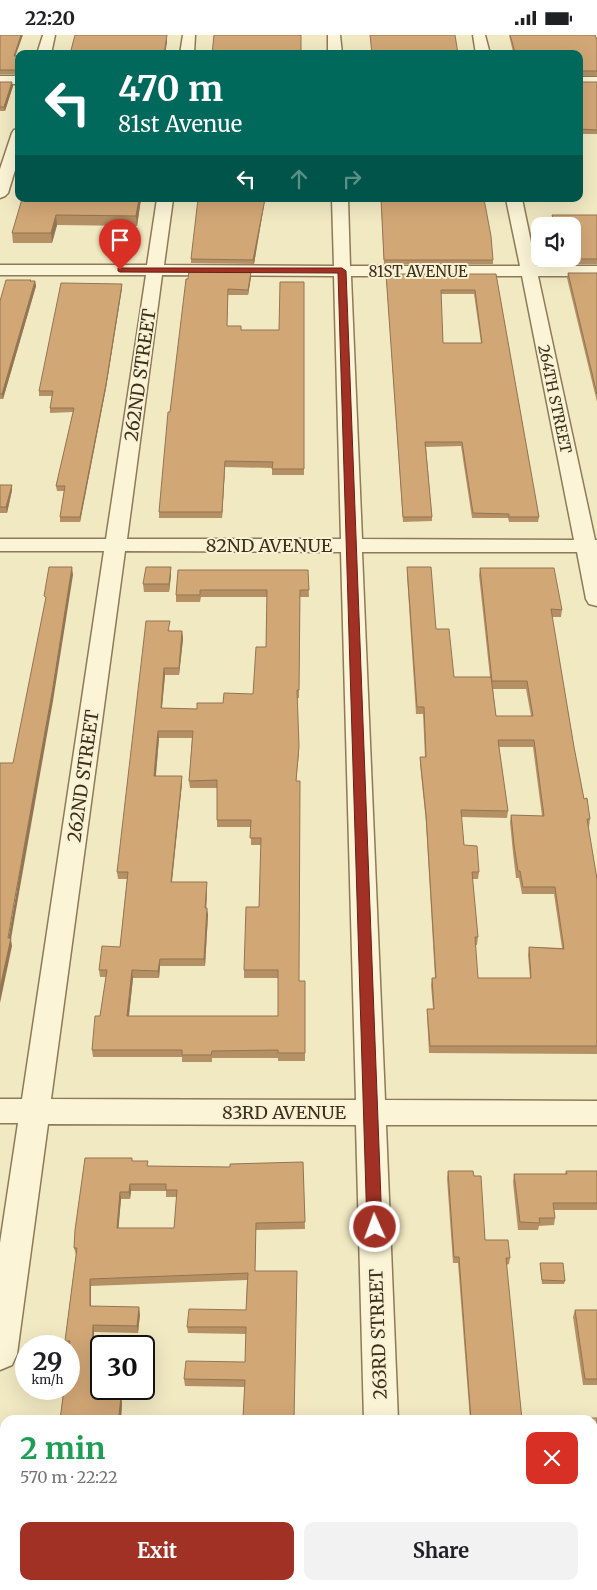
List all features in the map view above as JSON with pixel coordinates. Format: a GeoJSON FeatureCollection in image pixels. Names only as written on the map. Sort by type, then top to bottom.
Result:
{"type":"FeatureCollection","features":[{"type":"Feature","properties":{"kind":"street"},"geometry":{"type":"LineString","coordinates":[[45,50],[49,35]]}},
{"type":"Feature","properties":{"kind":"street"},"geometry":{"type":"LineString","coordinates":[[187,50],[189,35]]}},
{"type":"Feature","properties":{"kind":"street"},"geometry":{"type":"LineString","coordinates":[[334,35],[335,50]]}},
{"type":"Feature","properties":{"kind":"street"},"geometry":{"type":"LineString","coordinates":[[479,35],[482,50]]}},
{"type":"Feature","properties":{"kind":"street"},"geometry":{"type":"LineString","coordinates":[[0,80],[15,80]]}},
{"type":"Feature","properties":{"kind":"street"},"geometry":{"type":"LineString","coordinates":[[583,81],[597,81]]}},
{"type":"Feature","properties":{"kind":"street"},"geometry":{"type":"LineString","coordinates":[[0,193],[15,146]]}},
{"type":"Feature","properties":{"kind":"street","name":"262ND STREET"},"geometry":{"type":"LineString","coordinates":[[0,1354],[165,202]]}},
{"type":"Feature","properties":{"kind":"street","name":"263RD STREET"},"geometry":{"type":"LineString","coordinates":[[340,202],[381,1415]]}},
{"type":"Feature","properties":{"kind":"street","name":"264TH STREET"},"geometry":{"type":"LineString","coordinates":[[515,202],[591,546],[597,599]]}},
{"type":"Feature","properties":{"kind":"street","name":"81ST AVENUE"},"geometry":{"type":"LineString","coordinates":[[0,270],[597,271]]}},
{"type":"Feature","properties":{"kind":"street","name":"82ND AVENUE"},"geometry":{"type":"LineString","coordinates":[[0,545],[591,546]]}},
{"type":"Feature","properties":{"kind":"street","name":"83RD AVENUE"},"geometry":{"type":"LineString","coordinates":[[0,1111],[597,1113]]}},
{"type":"Feature","properties":{"kind":"building"},"geometry":{"type":"Polygon","coordinates":[[[0,35],[21,35],[15,50],[15,70],[0,70],[0,35]]]}},
{"type":"Feature","properties":{"kind":"building"},"geometry":{"type":"Polygon","coordinates":[[[75,35],[167,35],[165,50],[71,50],[75,35]]]}},
{"type":"Feature","properties":{"kind":"building"},"geometry":{"type":"Polygon","coordinates":[[[214,35],[301,35],[301,50],[212,50],[214,35]]]}},
{"type":"Feature","properties":{"kind":"building"},"geometry":{"type":"Polygon","coordinates":[[[370,35],[455,35],[457,50],[372,50],[370,35]]]}},
{"type":"Feature","properties":{"kind":"building"},"geometry":{"type":"Polygon","coordinates":[[[510,35],[595,35],[597,40],[597,71],[583,71],[583,50],[514,50],[510,35]]]}},
{"type":"Feature","properties":{"kind":"building"},"geometry":{"type":"Polygon","coordinates":[[[0,82],[12,82],[4,107],[0,107],[0,82]]]}},
{"type":"Feature","properties":{"kind":"building"},"geometry":{"type":"Polygon","coordinates":[[[583,82],[597,82],[597,130],[583,129],[583,82]]]}},
{"type":"Feature","properties":{"kind":"building"},"geometry":{"type":"Polygon","coordinates":[[[21,202],[138,202],[136,216],[56,215],[51,233],[12,233],[21,202]]]}},
{"type":"Feature","properties":{"kind":"building"},"geometry":{"type":"Polygon","coordinates":[[[198,202],[264,202],[253,260],[191,259],[198,202]]]}},
{"type":"Feature","properties":{"kind":"building"},"geometry":{"type":"Polygon","coordinates":[[[381,202],[485,202],[493,260],[384,260],[381,202]]]}},
{"type":"Feature","properties":{"kind":"building"},"geometry":{"type":"Polygon","coordinates":[[[552,215],[597,215],[597,259],[581,259],[581,217],[553,217],[552,215]]]}},
{"type":"Feature","properties":{"kind":"building"},"geometry":{"type":"Polygon","coordinates":[[[189,271],[251,272],[248,290],[228,289],[227,326],[241,326],[241,330],[279,330],[280,282],[304,282],[304,469],[272,469],[273,462],[225,461],[222,512],[159,512],[168,412],[170,412],[186,279],[188,279],[189,271]]]}},
{"type":"Feature","properties":{"kind":"building"},"geometry":{"type":"Polygon","coordinates":[[[568,273],[597,273],[597,394],[568,273]]]}},
{"type":"Feature","properties":{"kind":"building"},"geometry":{"type":"Polygon","coordinates":[[[386,274],[496,274],[539,517],[509,517],[509,514],[473,513],[462,442],[425,442],[432,517],[403,517],[386,274]],[[441,290],[443,343],[482,343],[475,290],[441,290]]]}},
{"type":"Feature","properties":{"kind":"building"},"geometry":{"type":"Polygon","coordinates":[[[6,280],[35,281],[2,394],[0,394],[0,301],[6,280]]]}},
{"type":"Feature","properties":{"kind":"building"},"geometry":{"type":"Polygon","coordinates":[[[61,283],[122,284],[106,384],[80,517],[60,517],[65,486],[56,486],[74,408],[50,408],[53,391],[39,391],[61,283]]]}},
{"type":"Feature","properties":{"kind":"building"},"geometry":{"type":"Polygon","coordinates":[[[0,485],[12,485],[6,507],[0,507],[0,485]]]}},
{"type":"Feature","properties":{"kind":"building"},"geometry":{"type":"Polygon","coordinates":[[[49,567],[72,567],[52,693],[8,938],[11,938],[0,988],[0,763],[13,763],[46,597],[44,596],[49,567]]]}},
{"type":"Feature","properties":{"kind":"building"},"geometry":{"type":"Polygon","coordinates":[[[146,567],[171,567],[169,584],[143,584],[146,567]]]}},
{"type":"Feature","properties":{"kind":"building"},"geometry":{"type":"Polygon","coordinates":[[[407,567],[431,567],[436,629],[449,629],[454,677],[491,677],[496,716],[533,716],[527,681],[492,681],[480,568],[554,568],[562,610],[551,609],[574,747],[584,799],[587,798],[590,819],[587,819],[597,879],[597,1046],[430,1046],[427,1009],[434,1009],[432,978],[436,978],[426,815],[420,757],[426,757],[424,707],[417,707],[407,567]],[[498,740],[508,811],[461,810],[464,845],[477,846],[479,872],[472,872],[478,937],[475,937],[478,978],[531,978],[529,947],[564,949],[555,887],[523,887],[520,871],[518,871],[514,845],[511,815],[544,816],[534,740],[498,740]]]}},
{"type":"Feature","properties":{"kind":"building"},"geometry":{"type":"Polygon","coordinates":[[[178,570],[308,570],[309,590],[300,590],[299,690],[297,690],[299,746],[296,781],[300,781],[299,981],[305,981],[305,1053],[278,1053],[278,1050],[212,1051],[211,1055],[182,1055],[182,1050],[92,1050],[95,1016],[100,1016],[107,970],[99,970],[102,946],[120,947],[128,872],[117,872],[146,621],[170,621],[168,631],[182,631],[179,668],[164,668],[161,708],[197,709],[197,703],[223,703],[224,693],[253,694],[256,647],[266,647],[267,590],[200,590],[200,595],[176,595],[178,570]],[[158,731],[154,776],[182,776],[171,882],[207,882],[204,959],[160,959],[158,971],[132,970],[127,1016],[278,1016],[278,970],[244,970],[246,907],[259,907],[261,838],[250,838],[251,820],[217,820],[217,780],[189,781],[193,731],[158,731]]]}},
{"type":"Feature","properties":{"kind":"building"},"geometry":{"type":"Polygon","coordinates":[[[85,1158],[132,1158],[132,1161],[148,1161],[147,1166],[230,1167],[230,1164],[303,1162],[305,1222],[256,1223],[255,1271],[297,1271],[294,1415],[243,1415],[245,1380],[184,1379],[186,1361],[245,1362],[246,1327],[187,1327],[189,1309],[246,1310],[248,1273],[90,1279],[90,1306],[139,1307],[137,1326],[93,1325],[93,1335],[90,1335],[90,1400],[121,1400],[119,1415],[61,1415],[63,1400],[80,1400],[80,1335],[66,1335],[77,1248],[74,1248],[75,1230],[85,1158]],[[130,1184],[129,1192],[120,1192],[117,1228],[174,1228],[177,1190],[166,1190],[166,1184],[130,1184]]]}},
{"type":"Feature","properties":{"kind":"building"},"geometry":{"type":"Polygon","coordinates":[[[448,1171],[473,1171],[474,1176],[481,1176],[485,1240],[508,1240],[510,1258],[506,1258],[522,1415],[471,1415],[459,1257],[454,1257],[448,1171]]]}},
{"type":"Feature","properties":{"kind":"building"},"geometry":{"type":"Polygon","coordinates":[[[566,1171],[597,1171],[597,1203],[553,1203],[555,1218],[539,1218],[540,1223],[520,1222],[514,1174],[567,1174],[566,1171]]]}},
{"type":"Feature","properties":{"kind":"building"},"geometry":{"type":"Polygon","coordinates":[[[540,1263],[563,1263],[565,1281],[542,1280],[540,1263]]]}},
{"type":"Feature","properties":{"kind":"building"},"geometry":{"type":"Polygon","coordinates":[[[575,1310],[597,1310],[597,1379],[585,1379],[575,1310]]]}},
{"type":"Feature","properties":{"kind":"route"},"geometry":{"type":"LineString","coordinates":[[120,270],[342,271],[375,1227]]}}]}
